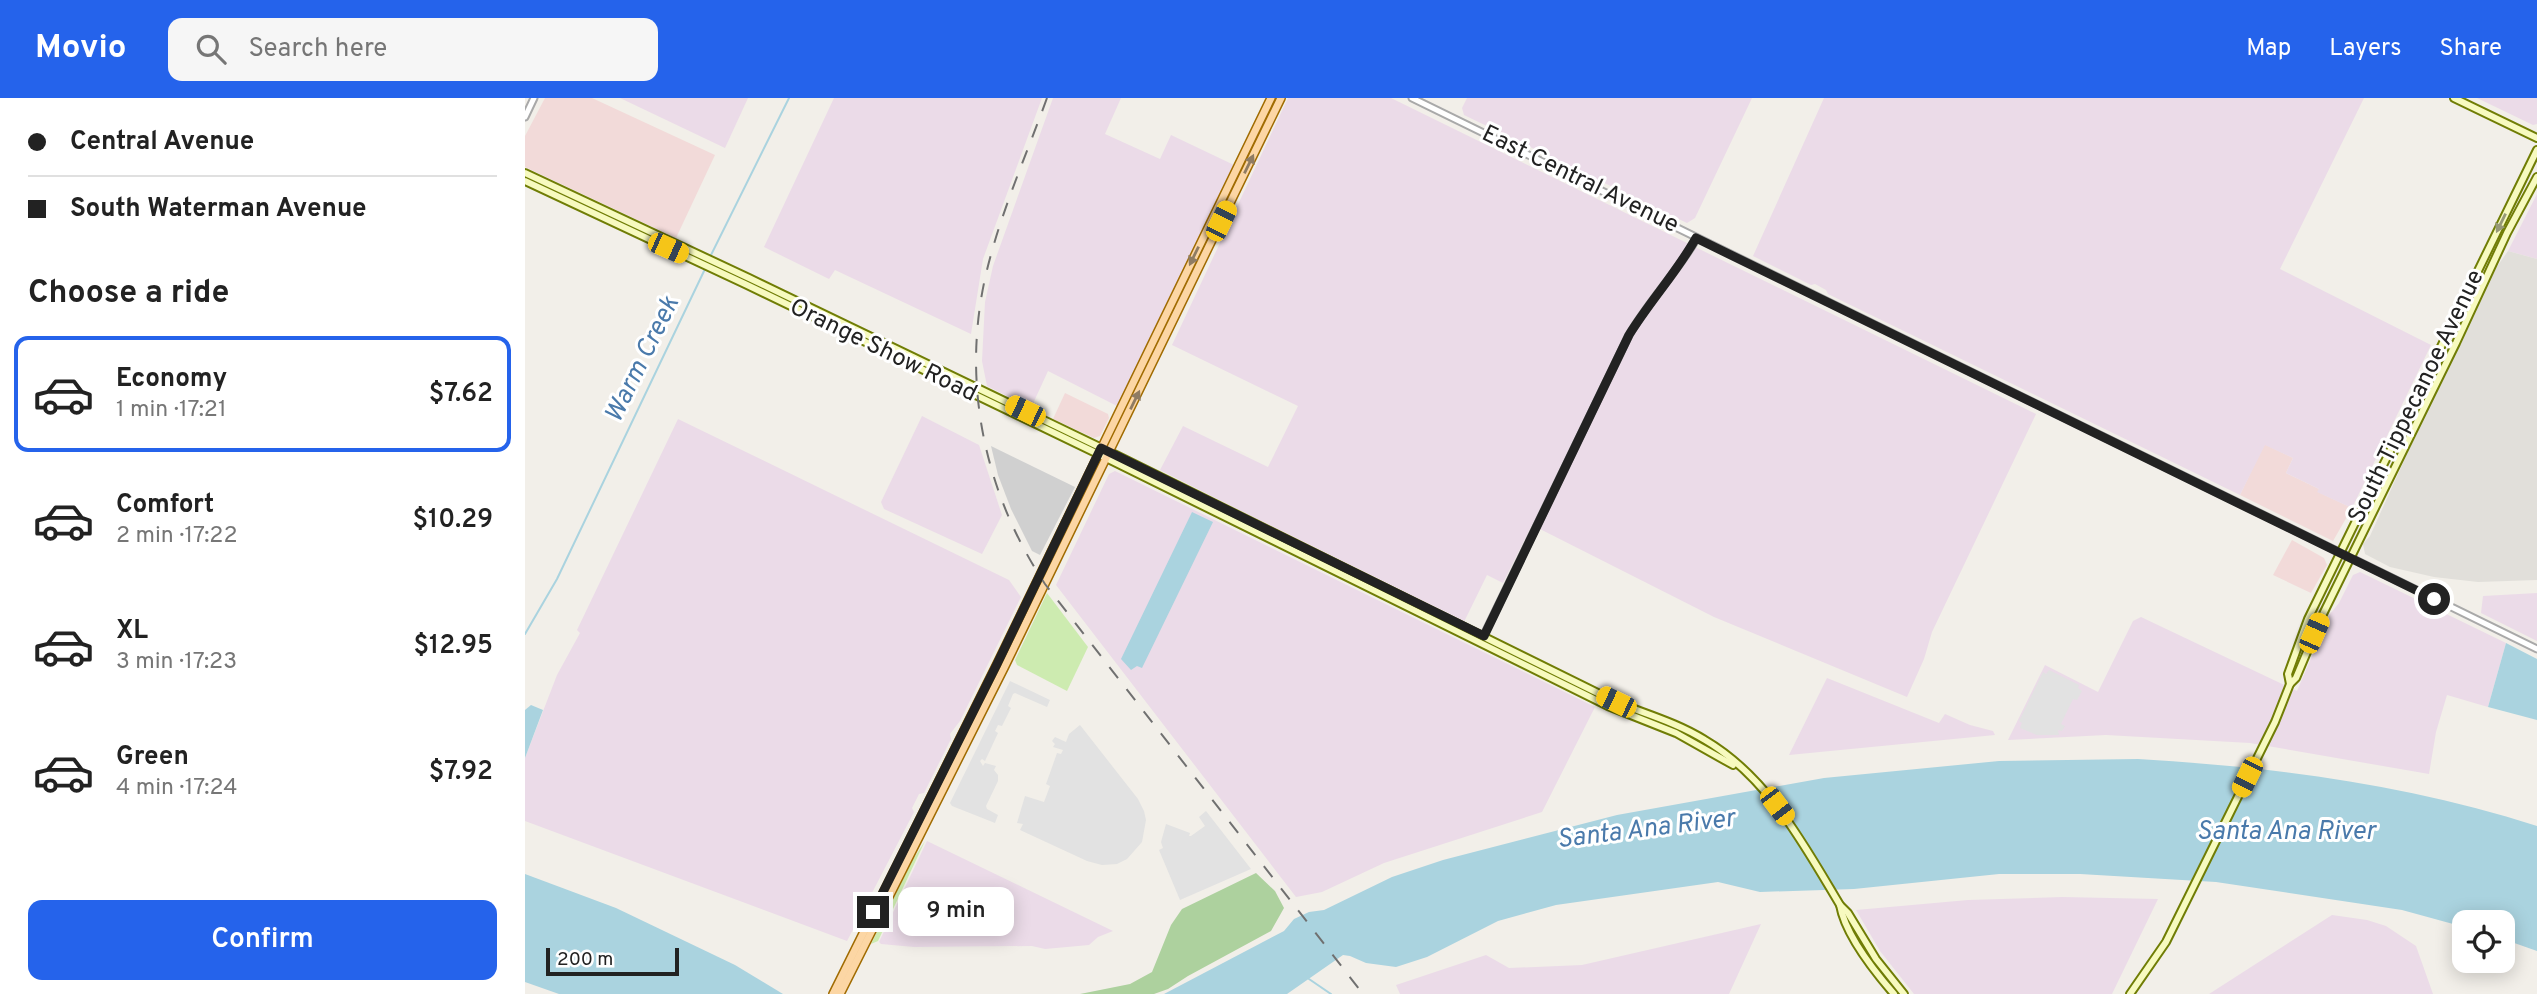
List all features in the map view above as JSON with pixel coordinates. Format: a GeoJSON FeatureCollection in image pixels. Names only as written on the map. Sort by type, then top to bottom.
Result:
{"type":"FeatureCollection","features":[{"type":"Feature","properties":{"kind":"main road"},"geometry":{"type":"LineString","coordinates":[[841,994],[853,960],[1271,98]]}},
{"type":"Feature","properties":{"kind":"main road"},"geometry":{"type":"LineString","coordinates":[[833,994],[1004,668],[1281,98]]}},
{"type":"Feature","properties":{"kind":"main road"},"geometry":{"type":"LineString","coordinates":[[2454,98],[2537,138]]}},
{"type":"Feature","properties":{"kind":"main road","name":"South Tippecanoe Avenue"},"geometry":{"type":"LineString","coordinates":[[2290,684],[2288,674],[2298,642],[2537,150]]}},
{"type":"Feature","properties":{"kind":"main road"},"geometry":{"type":"LineString","coordinates":[[525,173],[670,245]]}},
{"type":"Feature","properties":{"kind":"main road","name":"South Tippecanoe Avenue"},"geometry":{"type":"LineString","coordinates":[[2130,994],[2166,942],[2279,713],[2290,684],[2296,678],[2323,614],[2507,233],[2537,177]]}},
{"type":"Feature","properties":{"kind":"main road"},"geometry":{"type":"LineString","coordinates":[[525,181],[670,245]]}},
{"type":"Feature","properties":{"kind":"main road","name":"Orange Show Road"},"geometry":{"type":"LineString","coordinates":[[670,245],[1108,455],[1539,668],[1608,706],[1704,739],[1744,771],[1787,818],[1840,905],[1842,916],[1878,969]]}},
{"type":"Feature","properties":{"kind":"main road"},"geometry":{"type":"LineString","coordinates":[[2446,338],[2456,343]]}},
{"type":"Feature","properties":{"kind":"main road"},"geometry":{"type":"LineString","coordinates":[[1878,969],[1893,994]]}},
{"type":"Feature","properties":{"kind":"main road"},"geometry":{"type":"LineString","coordinates":[[1878,969],[1904,994]]}},
{"type":"Feature","properties":{"kind":"street"},"geometry":{"type":"LineString","coordinates":[[525,117],[534,98]]}},
{"type":"Feature","properties":{"kind":"street","name":"East Central Avenue"},"geometry":{"type":"LineString","coordinates":[[1412,98],[2537,649]]}},
{"type":"Feature","properties":{"kind":"street"},"geometry":{"type":"LineString","coordinates":[[1482,640],[1629,335],[1682,263],[1696,238]]}},
{"type":"Feature","properties":{"kind":"shaded area"},"geometry":{"type":"Polygon","coordinates":[[[545,98],[592,98],[715,155],[676,238],[525,167],[525,136],[545,98]]]}},
{"type":"Feature","properties":{"kind":"shaded area"},"geometry":{"type":"Polygon","coordinates":[[[620,98],[748,98],[725,148],[620,98]]]}},
{"type":"Feature","properties":{"kind":"shaded area"},"geometry":{"type":"Polygon","coordinates":[[[834,98],[1042,98],[983,259],[971,334],[835,270],[829,279],[764,247],[834,98]]]}},
{"type":"Feature","properties":{"kind":"shaded area"},"geometry":{"type":"Polygon","coordinates":[[[1053,98],[1121,98],[1105,134],[1160,159],[1171,135],[1234,165],[1117,406],[1048,371],[1031,408],[987,386],[982,361],[985,302],[993,266],[1053,98]]]}},
{"type":"Feature","properties":{"kind":"shaded area"},"geometry":{"type":"Polygon","coordinates":[[[1288,98],[1391,98],[2036,414],[1932,632],[1924,659],[1907,697],[1714,617],[1532,525],[1503,583],[1487,575],[1463,624],[1160,470],[1183,426],[1268,467],[1298,406],[1172,345],[1288,98]]]}},
{"type":"Feature","properties":{"kind":"shaded area"},"geometry":{"type":"Polygon","coordinates":[[[1467,98],[1752,98],[1695,218],[1687,223],[1464,115],[1462,108],[1467,98]]]}},
{"type":"Feature","properties":{"kind":"shaded area"},"geometry":{"type":"Polygon","coordinates":[[[1824,98],[2364,98],[2280,269],[2431,345],[2352,508],[2317,492],[2319,489],[2286,473],[2293,458],[2265,445],[2240,495],[1828,294],[1815,284],[1811,285],[1753,256],[1824,98]]]}},
{"type":"Feature","properties":{"kind":"shaded area"},"geometry":{"type":"Polygon","coordinates":[[[2477,98],[2537,98],[2537,124],[2533,125],[2477,98]]]}},
{"type":"Feature","properties":{"kind":"shaded area"},"geometry":{"type":"Polygon","coordinates":[[[2537,194],[2537,259],[2508,251],[2537,194]]]}},
{"type":"Feature","properties":{"kind":"shaded area"},"geometry":{"type":"Polygon","coordinates":[[[2508,251],[2537,259],[2537,580],[2478,582],[2434,577],[2390,567],[2365,554],[2363,544],[2370,536],[2496,268],[2508,251]]]}},
{"type":"Feature","properties":{"kind":"shaded area"},"geometry":{"type":"Polygon","coordinates":[[[1065,393],[1108,414],[1109,418],[1100,436],[1094,438],[1053,419],[1065,393]]]}},
{"type":"Feature","properties":{"kind":"shaded area"},"geometry":{"type":"Polygon","coordinates":[[[922,416],[979,445],[1002,515],[982,554],[884,509],[881,502],[922,416]]]}},
{"type":"Feature","properties":{"kind":"shaded area"},"geometry":{"type":"Polygon","coordinates":[[[678,419],[1009,580],[1021,597],[960,721],[950,734],[951,739],[924,793],[919,794],[912,808],[914,812],[847,941],[525,821],[525,758],[557,675],[580,633],[577,630],[678,419]]]}},
{"type":"Feature","properties":{"kind":"shaded area"},"geometry":{"type":"Polygon","coordinates":[[[2264,444],[2293,458],[2286,473],[2352,508],[2333,541],[2240,495],[2264,444]]]}},
{"type":"Feature","properties":{"kind":"shaded area"},"geometry":{"type":"Polygon","coordinates":[[[991,446],[1075,487],[1040,555],[1032,551],[1011,509],[998,475],[991,446]]]}},
{"type":"Feature","properties":{"kind":"shaded area"},"geometry":{"type":"Polygon","coordinates":[[[1115,471],[1595,707],[1542,812],[1384,863],[1322,892],[1296,897],[1056,585],[1109,474],[1115,471]]]}},
{"type":"Feature","properties":{"kind":"shaded area"},"geometry":{"type":"Polygon","coordinates":[[[2292,540],[2324,558],[2327,565],[2311,593],[2273,575],[2292,540]]]}},
{"type":"Feature","properties":{"kind":"shaded area"},"geometry":{"type":"Polygon","coordinates":[[[2360,572],[2506,643],[2488,707],[2447,695],[2436,732],[2429,774],[2250,743],[2106,735],[2008,740],[2045,665],[2098,692],[2133,621],[2141,617],[2297,691],[2330,614],[2339,603],[2353,575],[2360,572]]]}},
{"type":"Feature","properties":{"kind":"shaded area"},"geometry":{"type":"Polygon","coordinates":[[[2537,593],[2537,641],[2481,613],[2483,596],[2537,593]]]}},
{"type":"Feature","properties":{"kind":"shaded area"},"geometry":{"type":"Polygon","coordinates":[[[2049,670],[2079,685],[2078,688],[2082,691],[2077,700],[2073,699],[2061,724],[2065,726],[2062,731],[2058,730],[2059,735],[2037,735],[2020,728],[2022,723],[2019,721],[2043,672],[2046,674],[2049,670]]]}},
{"type":"Feature","properties":{"kind":"shaded area"},"geometry":{"type":"Polygon","coordinates":[[[1827,678],[1939,723],[1945,714],[1993,731],[1995,735],[1789,755],[1827,678]]]}},
{"type":"Feature","properties":{"kind":"shaded area"},"geometry":{"type":"Polygon","coordinates":[[[1010,681],[1050,700],[1047,707],[1013,694],[1008,706],[1011,708],[1002,726],[998,725],[995,731],[998,733],[985,761],[980,761],[983,766],[985,763],[996,766],[994,770],[998,781],[986,806],[998,815],[995,823],[950,803],[1010,681]]]}},
{"type":"Feature","properties":{"kind":"shaded area"},"geometry":{"type":"Polygon","coordinates":[[[1080,725],[1138,799],[1144,811],[1146,820],[1142,842],[1127,859],[1117,864],[1102,865],[1087,861],[1020,830],[1023,824],[1017,823],[1025,796],[1044,802],[1050,786],[1046,784],[1057,753],[1061,754],[1063,750],[1053,747],[1055,744],[1052,741],[1055,737],[1066,742],[1069,734],[1080,725]]]}},
{"type":"Feature","properties":{"kind":"shaded area"},"geometry":{"type":"Polygon","coordinates":[[[1206,811],[1251,869],[1180,900],[1159,850],[1163,848],[1161,842],[1166,824],[1190,833],[1191,836],[1205,826],[1199,817],[1206,811]]]}},
{"type":"Feature","properties":{"kind":"shaded area"},"geometry":{"type":"Polygon","coordinates":[[[927,841],[1113,931],[1098,937],[1089,945],[1045,949],[1032,946],[914,947],[881,944],[879,942],[927,841]]]}},
{"type":"Feature","properties":{"kind":"shaded area"},"geometry":{"type":"Polygon","coordinates":[[[2062,897],[2158,899],[2112,994],[1914,994],[1880,951],[1856,910],[1968,900],[2062,897]]]}},
{"type":"Feature","properties":{"kind":"shaded area"},"geometry":{"type":"Polygon","coordinates":[[[2332,915],[2386,926],[2416,946],[2433,994],[2209,994],[2332,915]]]}},
{"type":"Feature","properties":{"kind":"shaded area"},"geometry":{"type":"Polygon","coordinates":[[[1761,924],[1729,994],[1400,994],[1396,985],[1486,955],[1509,968],[1582,965],[1761,924]]]}},
{"type":"Feature","properties":{"kind":"green space"},"geometry":{"type":"Polygon","coordinates":[[[1047,593],[1088,647],[1067,691],[1017,665],[1015,660],[1047,593]]]}},
{"type":"Feature","properties":{"kind":"green space"},"geometry":{"type":"Polygon","coordinates":[[[925,841],[878,941],[871,944],[912,861],[925,841]]]}},
{"type":"Feature","properties":{"kind":"green space"},"geometry":{"type":"Polygon","coordinates":[[[1256,873],[1275,891],[1284,908],[1271,931],[1168,989],[1154,994],[1080,994],[1130,984],[1152,972],[1171,925],[1182,909],[1256,873]]]}},
{"type":"Feature","properties":{"kind":"water"},"geometry":{"type":"Polygon","coordinates":[[[1192,512],[1213,522],[1142,668],[1137,666],[1131,670],[1121,659],[1192,512]]]}},
{"type":"Feature","properties":{"kind":"water"},"geometry":{"type":"Polygon","coordinates":[[[2506,643],[2537,659],[2537,720],[2488,707],[2506,643]]]}},
{"type":"Feature","properties":{"kind":"water"},"geometry":{"type":"Polygon","coordinates":[[[531,705],[543,710],[525,758],[525,710],[531,705]]]}},
{"type":"Feature","properties":{"kind":"water","name":"Santa Ana River"},"geometry":{"type":"Polygon","coordinates":[[[2138,759],[2290,773],[2390,788],[2488,811],[2537,826],[2537,951],[2515,943],[2515,910],[2452,910],[2452,924],[2402,910],[2216,882],[2080,874],[1999,874],[1854,889],[1760,892],[1718,882],[1556,905],[1498,921],[1427,957],[1396,967],[1366,963],[1343,955],[1287,994],[1164,994],[1284,931],[1294,919],[1309,912],[1324,910],[1392,877],[1443,860],[1617,815],[1824,778],[1999,761],[2138,759]]]}},
{"type":"Feature","properties":{"kind":"water"},"geometry":{"type":"Polygon","coordinates":[[[525,874],[616,908],[735,965],[783,994],[559,994],[525,982],[525,874]]]}},
{"type":"Feature","properties":{"kind":"waterway","name":"Warm Creek"},"geometry":{"type":"LineString","coordinates":[[710,257],[789,98]]}},
{"type":"Feature","properties":{"kind":"waterway","name":"Warm Creek"},"geometry":{"type":"LineString","coordinates":[[525,634],[557,579],[705,269]]}},
{"type":"Feature","properties":{"kind":"waterway"},"geometry":{"type":"LineString","coordinates":[[1309,979],[1331,994]]}},
{"type":"Feature","properties":{"kind":"railway"},"geometry":{"type":"LineString","coordinates":[[1047,98],[998,229],[979,315],[976,355],[978,395],[983,435],[993,474],[1024,549],[1045,584],[1363,994]]}},
{"type":"Feature","properties":{"kind":"route"},"geometry":{"type":"LineString","coordinates":[[873,912],[1101,448],[1484,636],[1629,335],[1682,263],[1696,238],[2434,599]]}}]}
